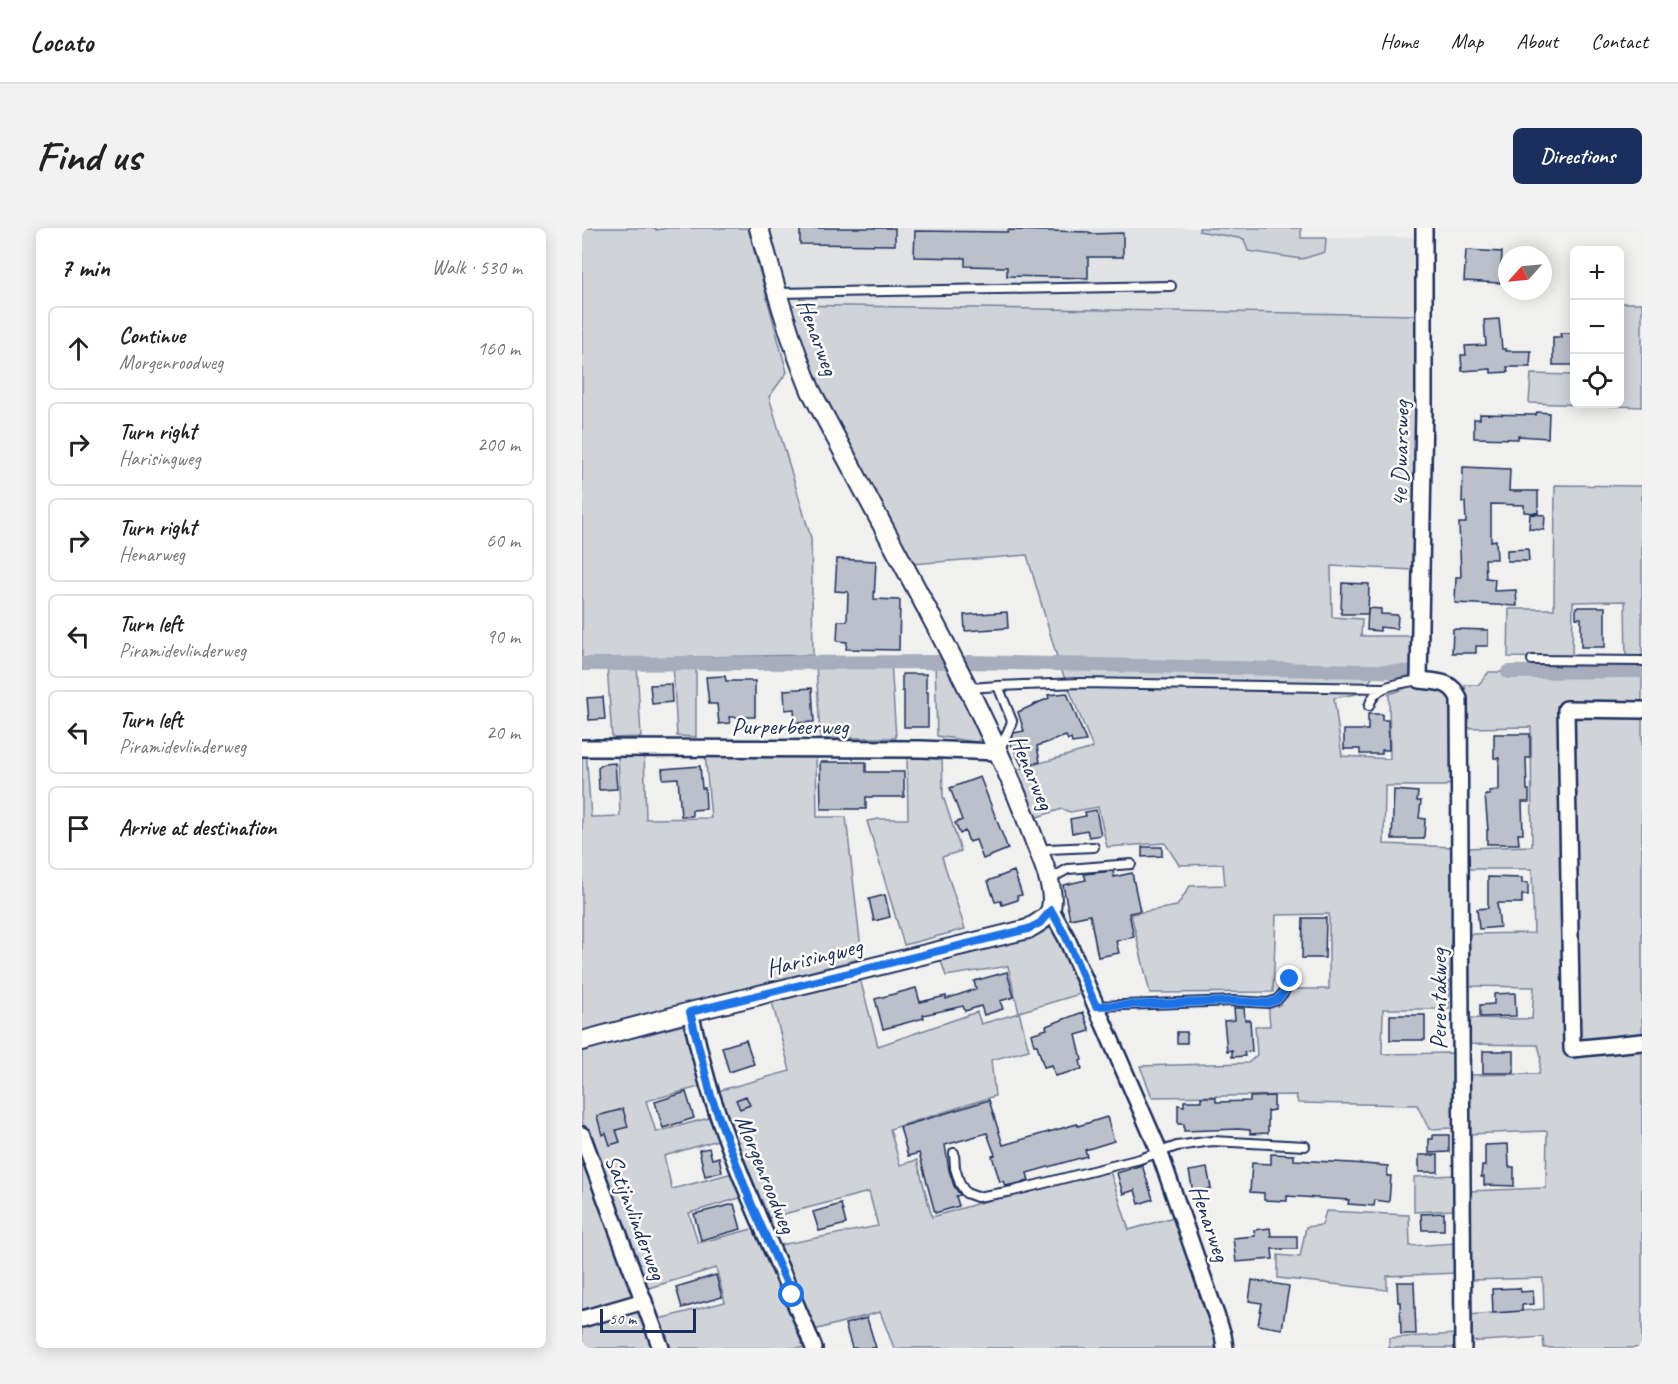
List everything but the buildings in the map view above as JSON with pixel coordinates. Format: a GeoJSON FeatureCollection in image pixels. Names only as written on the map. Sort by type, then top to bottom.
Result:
{"type":"FeatureCollection","features":[{"type":"Feature","properties":{"kind":"street","name":"Henarweg"},"geometry":{"type":"LineString","coordinates":[[759,228],[776,293],[797,358],[811,391],[968,688],[1017,794],[1049,879],[1052,896],[1051,910],[1066,937],[1159,1151],[1223,1335],[1225,1348]]}},
{"type":"Feature","properties":{"kind":"street","name":"4e Dwarsweg"},"geometry":{"type":"LineString","coordinates":[[1419,680],[1424,409],[1424,228]]}},
{"type":"Feature","properties":{"kind":"street","name":"Perentakweg"},"geometry":{"type":"LineString","coordinates":[[1419,680],[1447,684],[1453,687],[1459,699],[1463,1348]]}},
{"type":"Feature","properties":{"kind":"street"},"geometry":{"type":"LineString","coordinates":[[1642,710],[1566,709],[1572,1049],[1642,1042]]}},
{"type":"Feature","properties":{"kind":"street","name":"Purperbeerweg"},"geometry":{"type":"LineString","coordinates":[[582,748],[921,749],[998,752]]}},
{"type":"Feature","properties":{"kind":"street","name":"Harisingweg"},"geometry":{"type":"LineString","coordinates":[[582,1041],[690,1012],[1028,929],[1040,923],[1051,910]]}},
{"type":"Feature","properties":{"kind":"street","name":"Morgenroodweg"},"geometry":{"type":"LineString","coordinates":[[690,1012],[711,1096],[751,1203],[814,1348]]}},
{"type":"Feature","properties":{"kind":"street","name":"Satijnvlinderweg"},"geometry":{"type":"LineString","coordinates":[[582,1135],[661,1348]]}},
{"type":"Feature","properties":{"kind":"street"},"geometry":{"type":"LineString","coordinates":[[582,1319],[644,1301]]}},
{"type":"Feature","properties":{"kind":"lane"},"geometry":{"type":"LineString","coordinates":[[776,293],[1171,286]]}},
{"type":"Feature","properties":{"kind":"lane"},"geometry":{"type":"LineString","coordinates":[[1532,660],[1642,661]]}},
{"type":"Feature","properties":{"kind":"lane"},"geometry":{"type":"LineString","coordinates":[[968,688],[1081,683],[1382,688],[1419,680]]}},
{"type":"Feature","properties":{"kind":"lane"},"geometry":{"type":"LineString","coordinates":[[998,686],[1012,721],[998,752]]}},
{"type":"Feature","properties":{"kind":"lane"},"geometry":{"type":"LineString","coordinates":[[1369,706],[1371,699],[1382,688]]}},
{"type":"Feature","properties":{"kind":"lane"},"geometry":{"type":"LineString","coordinates":[[1039,852],[1048,849],[1094,847]]}},
{"type":"Feature","properties":{"kind":"lane"},"geometry":{"type":"LineString","coordinates":[[1049,879],[1068,869],[1131,864]]}},
{"type":"Feature","properties":{"kind":"lane"},"geometry":{"type":"LineString","coordinates":[[1096,1006],[1235,1001],[1268,1003],[1277,1000],[1290,979]]}},
{"type":"Feature","properties":{"kind":"lane"},"geometry":{"type":"LineString","coordinates":[[954,1153],[960,1184],[966,1193],[977,1197],[1013,1191],[1140,1159],[1177,1146],[1212,1141],[1305,1146]]}},
{"type":"Feature","properties":{"kind":"shaded area"},"geometry":{"type":"Polygon","coordinates":[[[582,228],[656,228],[656,230],[748,228],[787,372],[769,397],[811,538],[813,655],[582,659],[582,228]]]}},
{"type":"Feature","properties":{"kind":"shaded area"},"geometry":{"type":"Polygon","coordinates":[[[766,228],[1199,228],[1199,231],[1325,252],[1326,238],[1416,237],[1417,315],[784,305],[766,228]]]}},
{"type":"Feature","properties":{"kind":"shaded area"},"geometry":{"type":"Polygon","coordinates":[[[1199,228],[1301,228],[1301,238],[1326,238],[1325,252],[1302,259],[1248,251],[1244,239],[1199,231],[1199,228]]]}},
{"type":"Feature","properties":{"kind":"shaded area"},"geometry":{"type":"Polygon","coordinates":[[[1624,303],[1642,303],[1642,407],[1624,406],[1624,303]]]}},
{"type":"Feature","properties":{"kind":"shaded area"},"geometry":{"type":"Polygon","coordinates":[[[784,305],[1417,315],[1414,570],[1331,566],[1332,617],[1362,619],[1361,636],[1412,636],[1413,672],[1377,671],[1361,693],[1334,698],[1342,756],[1390,759],[1389,694],[1420,683],[1443,685],[1454,695],[1454,782],[1445,786],[1385,786],[1384,844],[1454,847],[1449,1009],[1383,1009],[1382,1054],[1454,1053],[1453,1128],[1429,1129],[1417,1105],[1298,1103],[1296,1095],[1152,1097],[1140,1066],[1248,1063],[1257,1055],[1255,1026],[1270,1026],[1268,1001],[1278,1001],[1293,989],[1329,989],[1329,914],[1276,915],[1273,992],[1150,993],[1131,914],[1177,906],[1190,886],[1225,885],[1223,864],[1179,865],[1165,843],[1107,847],[1098,807],[1070,812],[1062,809],[1031,819],[1012,771],[1093,748],[1059,664],[1027,555],[911,564],[809,375],[784,305]]]}},
{"type":"Feature","properties":{"kind":"shaded area"},"geometry":{"type":"Polygon","coordinates":[[[1531,374],[1570,375],[1570,404],[1529,403],[1531,374]]]}},
{"type":"Feature","properties":{"kind":"shaded area"},"geometry":{"type":"Polygon","coordinates":[[[1555,485],[1642,486],[1642,660],[1626,660],[1625,601],[1573,602],[1572,658],[1508,657],[1509,609],[1554,609],[1555,485]]]}},
{"type":"Feature","properties":{"kind":"shaded area"},"geometry":{"type":"Polygon","coordinates":[[[891,661],[896,738],[820,738],[816,662],[891,661]]]}},
{"type":"Feature","properties":{"kind":"shaded area"},"geometry":{"type":"Polygon","coordinates":[[[935,661],[949,662],[983,737],[976,742],[937,736],[935,661]]]}},
{"type":"Feature","properties":{"kind":"shaded area"},"geometry":{"type":"Polygon","coordinates":[[[673,663],[696,663],[696,737],[677,736],[673,663]]]}},
{"type":"Feature","properties":{"kind":"shaded area"},"geometry":{"type":"Polygon","coordinates":[[[607,664],[637,664],[641,737],[612,738],[607,664]]]}},
{"type":"Feature","properties":{"kind":"shaded area"},"geometry":{"type":"Polygon","coordinates":[[[1642,671],[1642,707],[1562,707],[1567,1053],[1642,1045],[1642,1348],[1544,1348],[1543,1337],[1467,1342],[1468,1315],[1544,1309],[1543,1278],[1470,1280],[1468,1191],[1546,1188],[1547,1131],[1467,1134],[1466,1075],[1539,1074],[1541,1056],[1538,1045],[1468,1044],[1468,1018],[1532,1019],[1534,987],[1467,986],[1468,934],[1534,933],[1532,869],[1466,869],[1466,848],[1532,846],[1531,727],[1466,728],[1465,685],[1478,685],[1489,672],[1642,671]]]}},
{"type":"Feature","properties":{"kind":"shaded area"},"geometry":{"type":"Polygon","coordinates":[[[1569,713],[1642,715],[1642,1038],[1576,1045],[1569,713]]]}},
{"type":"Feature","properties":{"kind":"shaded area"},"geometry":{"type":"Polygon","coordinates":[[[582,750],[586,750],[591,817],[620,816],[618,752],[644,751],[646,819],[711,818],[705,753],[816,752],[817,817],[846,817],[862,958],[582,1032],[582,750]]]}},
{"type":"Feature","properties":{"kind":"shaded area"},"geometry":{"type":"Polygon","coordinates":[[[907,755],[942,756],[943,796],[961,851],[942,857],[965,929],[904,945],[867,821],[908,819],[907,755]]]}},
{"type":"Feature","properties":{"kind":"shaded area"},"geometry":{"type":"Polygon","coordinates":[[[1048,927],[1057,933],[1083,993],[1019,1012],[1029,1050],[991,1060],[995,1096],[890,1129],[900,1165],[917,1160],[932,1217],[1108,1165],[1129,1230],[1177,1216],[1222,1348],[894,1348],[880,1312],[814,1330],[780,1245],[878,1226],[869,1192],[768,1218],[717,1091],[790,1071],[771,998],[859,975],[878,1046],[977,1012],[981,1024],[1019,1013],[1008,966],[946,976],[939,955],[1048,927]]]}},
{"type":"Feature","properties":{"kind":"shaded area"},"geometry":{"type":"Polygon","coordinates":[[[688,1024],[703,1086],[646,1101],[656,1132],[709,1118],[718,1140],[664,1156],[672,1189],[733,1173],[743,1197],[689,1213],[698,1243],[760,1227],[807,1348],[667,1348],[655,1320],[725,1302],[716,1268],[645,1289],[595,1159],[582,1120],[582,1051],[688,1024]]]}},
{"type":"Feature","properties":{"kind":"shaded area"},"geometry":{"type":"Polygon","coordinates":[[[586,1160],[637,1299],[582,1315],[582,1161],[586,1160]]]}},
{"type":"Feature","properties":{"kind":"shaded area"},"geometry":{"type":"Polygon","coordinates":[[[1455,1175],[1455,1210],[1414,1212],[1414,1177],[1455,1175]]]}},
{"type":"Feature","properties":{"kind":"shaded area"},"geometry":{"type":"Polygon","coordinates":[[[1326,1211],[1409,1215],[1410,1246],[1456,1243],[1456,1273],[1387,1276],[1387,1290],[1278,1278],[1278,1255],[1300,1257],[1306,1227],[1322,1225],[1326,1211]]]}},
{"type":"Feature","properties":{"kind":"shaded area"},"geometry":{"type":"Polygon","coordinates":[[[641,1307],[656,1348],[585,1348],[582,1339],[582,1324],[641,1307]]]}},
{"type":"Feature","properties":{"kind":"shaded area"},"geometry":{"type":"Polygon","coordinates":[[[1457,1334],[1457,1348],[1389,1348],[1389,1338],[1457,1334]]]}},
{"type":"Feature","properties":{"kind":"waterway"},"geometry":{"type":"LineString","coordinates":[[582,664],[942,662]]}},
{"type":"Feature","properties":{"kind":"waterway"},"geometry":{"type":"LineString","coordinates":[[968,662],[1413,672]]}},
{"type":"Feature","properties":{"kind":"waterway"},"geometry":{"type":"LineString","coordinates":[[1508,672],[1642,671]]}},
{"type":"Feature","properties":{"kind":"route"},"geometry":{"type":"LineString","coordinates":[[792,1295],[751,1203],[711,1096],[690,1012],[1028,929],[1040,923],[1051,910],[1066,937],[1096,1006],[1235,1001],[1268,1003],[1277,1000],[1290,979]]}}]}
